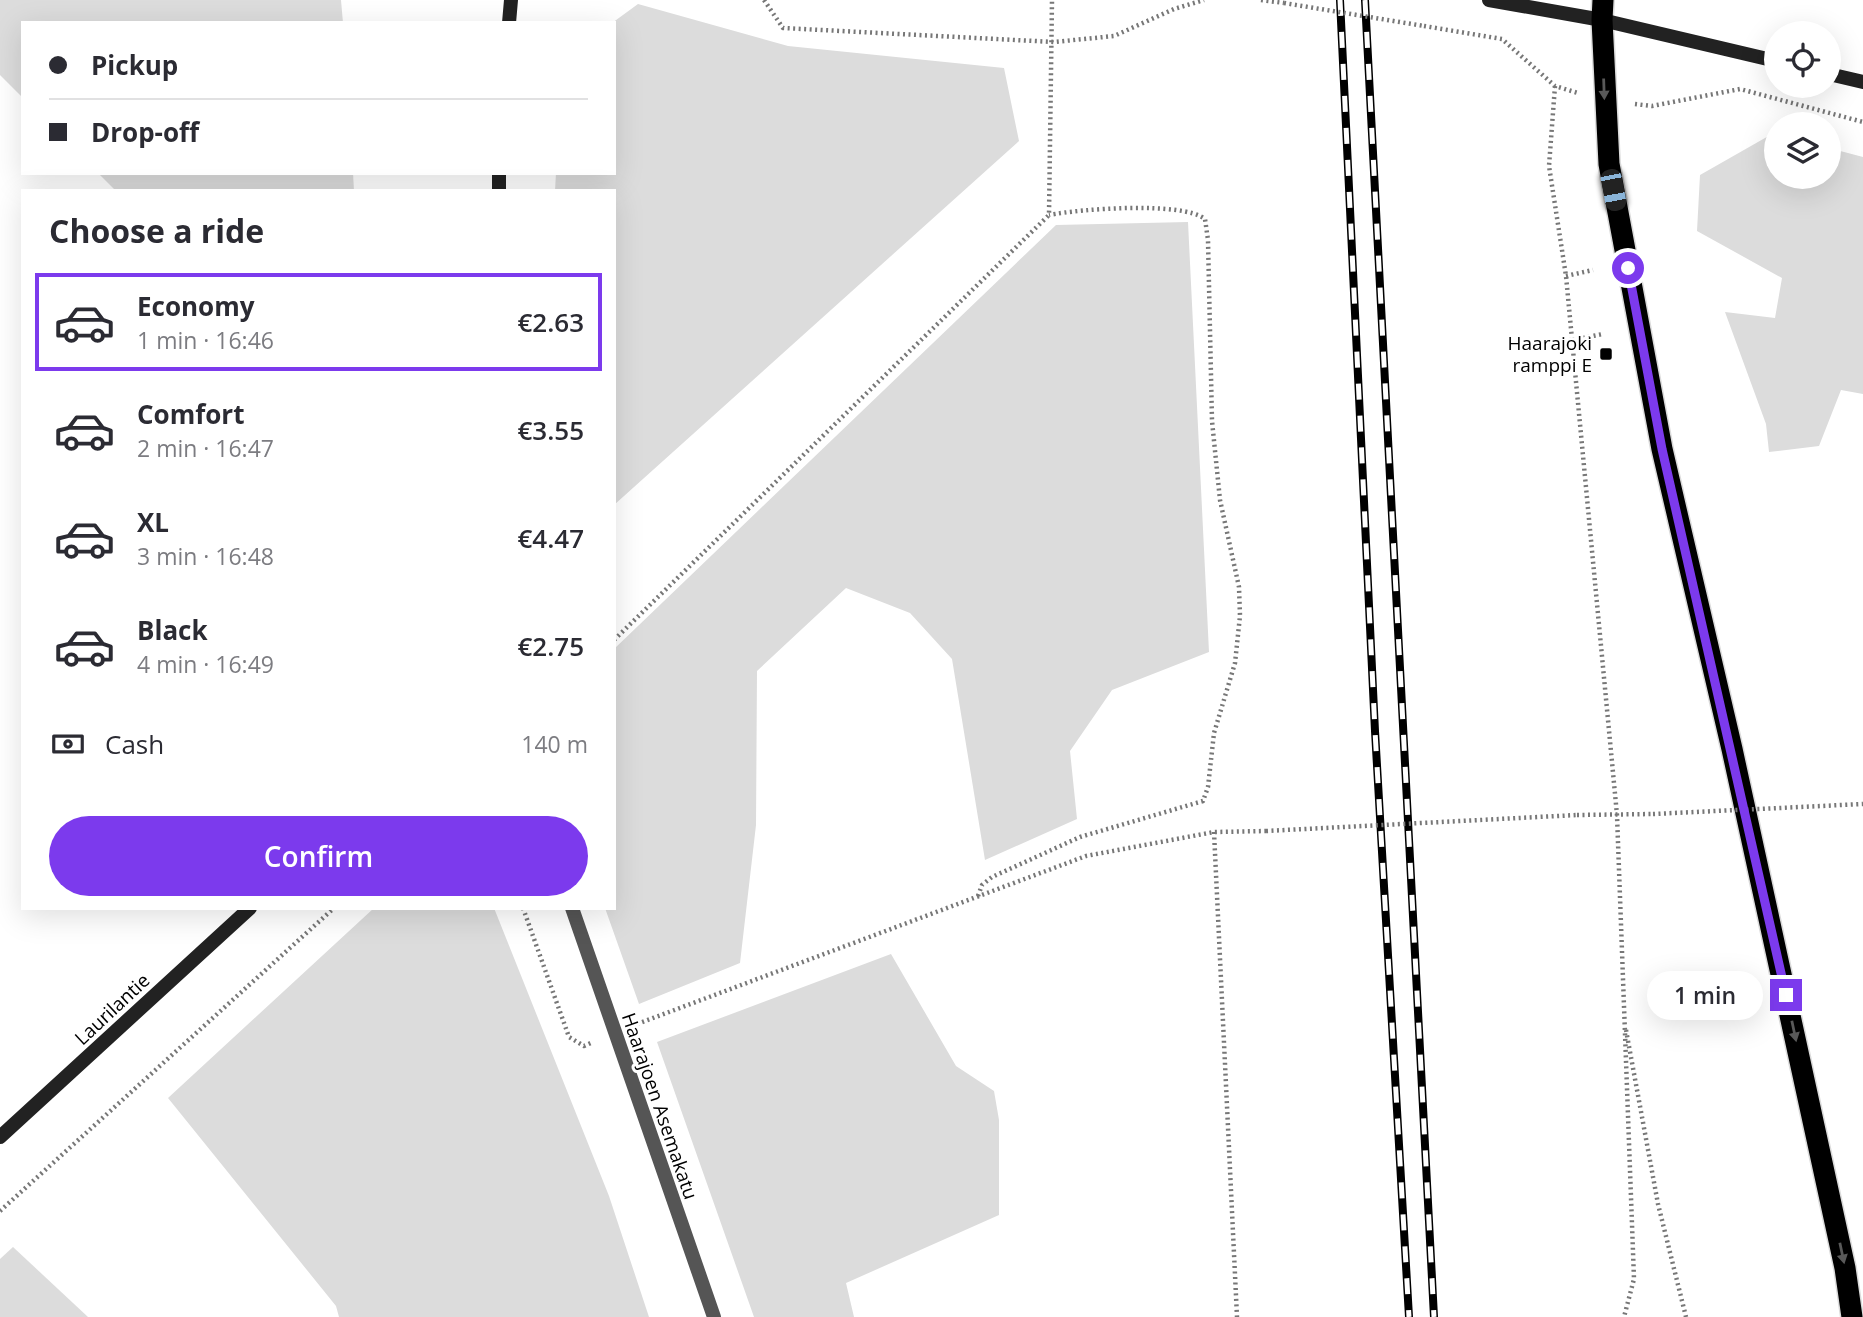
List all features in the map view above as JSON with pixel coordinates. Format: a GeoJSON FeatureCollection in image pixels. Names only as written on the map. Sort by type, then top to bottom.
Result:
{"type":"FeatureCollection","features":[{"type":"Feature","properties":{"kind":"highway"},"geometry":{"type":"LineString","coordinates":[[1603,10],[1609,164],[1662,449],[1753,844],[1845,1268],[1852,1317]]}},
{"type":"Feature","properties":{"kind":"street"},"geometry":{"type":"LineString","coordinates":[[509,21],[511,0]]}},
{"type":"Feature","properties":{"kind":"street"},"geometry":{"type":"LineString","coordinates":[[1489,0],[1603,10],[1764,57]]}},
{"type":"Feature","properties":{"kind":"street"},"geometry":{"type":"LineString","coordinates":[[1841,77],[1863,82]]}},
{"type":"Feature","properties":{"kind":"street","name":"Laurilantie"},"geometry":{"type":"LineString","coordinates":[[0,1137],[248,910]]}},
{"type":"Feature","properties":{"kind":"street","name":"Haarajoen Asemakatu"},"geometry":{"type":"LineString","coordinates":[[573,910],[714,1317]]}},
{"type":"Feature","properties":{"kind":"path"},"geometry":{"type":"LineString","coordinates":[[764,0],[783,28],[1054,42],[1114,36],[1174,9],[1204,0]]}},
{"type":"Feature","properties":{"kind":"path"},"geometry":{"type":"LineString","coordinates":[[1049,215],[1054,42],[1052,0]]}},
{"type":"Feature","properties":{"kind":"path"},"geometry":{"type":"LineString","coordinates":[[1261,0],[1502,39],[1555,86],[1605,99],[1652,106],[1740,89],[1863,122]]}},
{"type":"Feature","properties":{"kind":"path"},"geometry":{"type":"LineString","coordinates":[[1555,86],[1549,166],[1566,275],[1617,815],[1622,1012],[1634,1279],[1625,1317]]}},
{"type":"Feature","properties":{"kind":"path"},"geometry":{"type":"LineString","coordinates":[[616,638],[1049,215],[1096,209],[1187,210],[1205,219],[1209,240],[1212,421],[1220,500],[1239,587],[1240,616],[1235,663],[1214,733],[1208,787],[1203,801],[1080,837],[992,877],[982,885],[978,896]]}},
{"type":"Feature","properties":{"kind":"path"},"geometry":{"type":"LineString","coordinates":[[1566,275],[1593,270]]}},
{"type":"Feature","properties":{"kind":"path"},"geometry":{"type":"LineString","coordinates":[[1572,341],[1603,334]]}},
{"type":"Feature","properties":{"kind":"path"},"geometry":{"type":"LineString","coordinates":[[524,910],[569,1037],[584,1046],[1086,856],[1214,832],[1863,804]]}},
{"type":"Feature","properties":{"kind":"path"},"geometry":{"type":"LineString","coordinates":[[1214,832],[1237,1317]]}},
{"type":"Feature","properties":{"kind":"path"},"geometry":{"type":"LineString","coordinates":[[0,1211],[332,910]]}},
{"type":"Feature","properties":{"kind":"path"},"geometry":{"type":"LineString","coordinates":[[1622,1012],[1658,1204],[1686,1317]]}},
{"type":"Feature","properties":{"kind":"shaded area"},"geometry":{"type":"Polygon","coordinates":[[[0,0],[341,0],[343,21],[21,21],[21,96],[0,75],[0,0]]]}},
{"type":"Feature","properties":{"kind":"shaded area"},"geometry":{"type":"Polygon","coordinates":[[[638,4],[788,46],[1004,68],[1019,141],[616,503],[616,189],[555,189],[556,175],[616,175],[615,21],[638,4]]]}},
{"type":"Feature","properties":{"kind":"shaded area"},"geometry":{"type":"Polygon","coordinates":[[[1764,139],[1764,189],[1841,189],[1841,151],[1863,157],[1863,394],[1841,390],[1819,446],[1769,452],[1766,424],[1725,312],[1775,318],[1782,278],[1697,231],[1700,175],[1764,139]]]}},
{"type":"Feature","properties":{"kind":"shaded area"},"geometry":{"type":"Polygon","coordinates":[[[100,175],[353,175],[354,189],[114,189],[100,175]]]}},
{"type":"Feature","properties":{"kind":"shaded area"},"geometry":{"type":"Polygon","coordinates":[[[1188,222],[1209,652],[1112,690],[1070,751],[1077,819],[985,860],[952,659],[910,613],[846,588],[757,671],[756,825],[740,963],[639,1004],[606,910],[616,910],[616,647],[1056,225],[1188,222]]]}},
{"type":"Feature","properties":{"kind":"shaded area"},"geometry":{"type":"Polygon","coordinates":[[[372,910],[495,910],[609,1196],[649,1317],[339,1317],[336,1306],[168,1098],[372,910]]]}},
{"type":"Feature","properties":{"kind":"shaded area"},"geometry":{"type":"Polygon","coordinates":[[[891,954],[956,1066],[994,1091],[999,1120],[999,1215],[846,1283],[854,1317],[754,1317],[657,1042],[891,954]]]}},
{"type":"Feature","properties":{"kind":"shaded area"},"geometry":{"type":"Polygon","coordinates":[[[13,1247],[88,1317],[0,1317],[0,1259],[13,1247]]]}},
{"type":"Feature","properties":{"kind":"railway"},"geometry":{"type":"LineString","coordinates":[[1340,0],[1375,731],[1409,1317]]}},
{"type":"Feature","properties":{"kind":"railway"},"geometry":{"type":"LineString","coordinates":[[1365,0],[1434,1317]]}},
{"type":"Feature","properties":{"kind":"place","name":"Haarajoki ramppi E"},"geometry":{"type":"Point","coordinates":[1606,354]}},
{"type":"Feature","properties":{"kind":"route"},"geometry":{"type":"LineString","coordinates":[[1628,268],[1662,449],[1786,995]]}}]}
